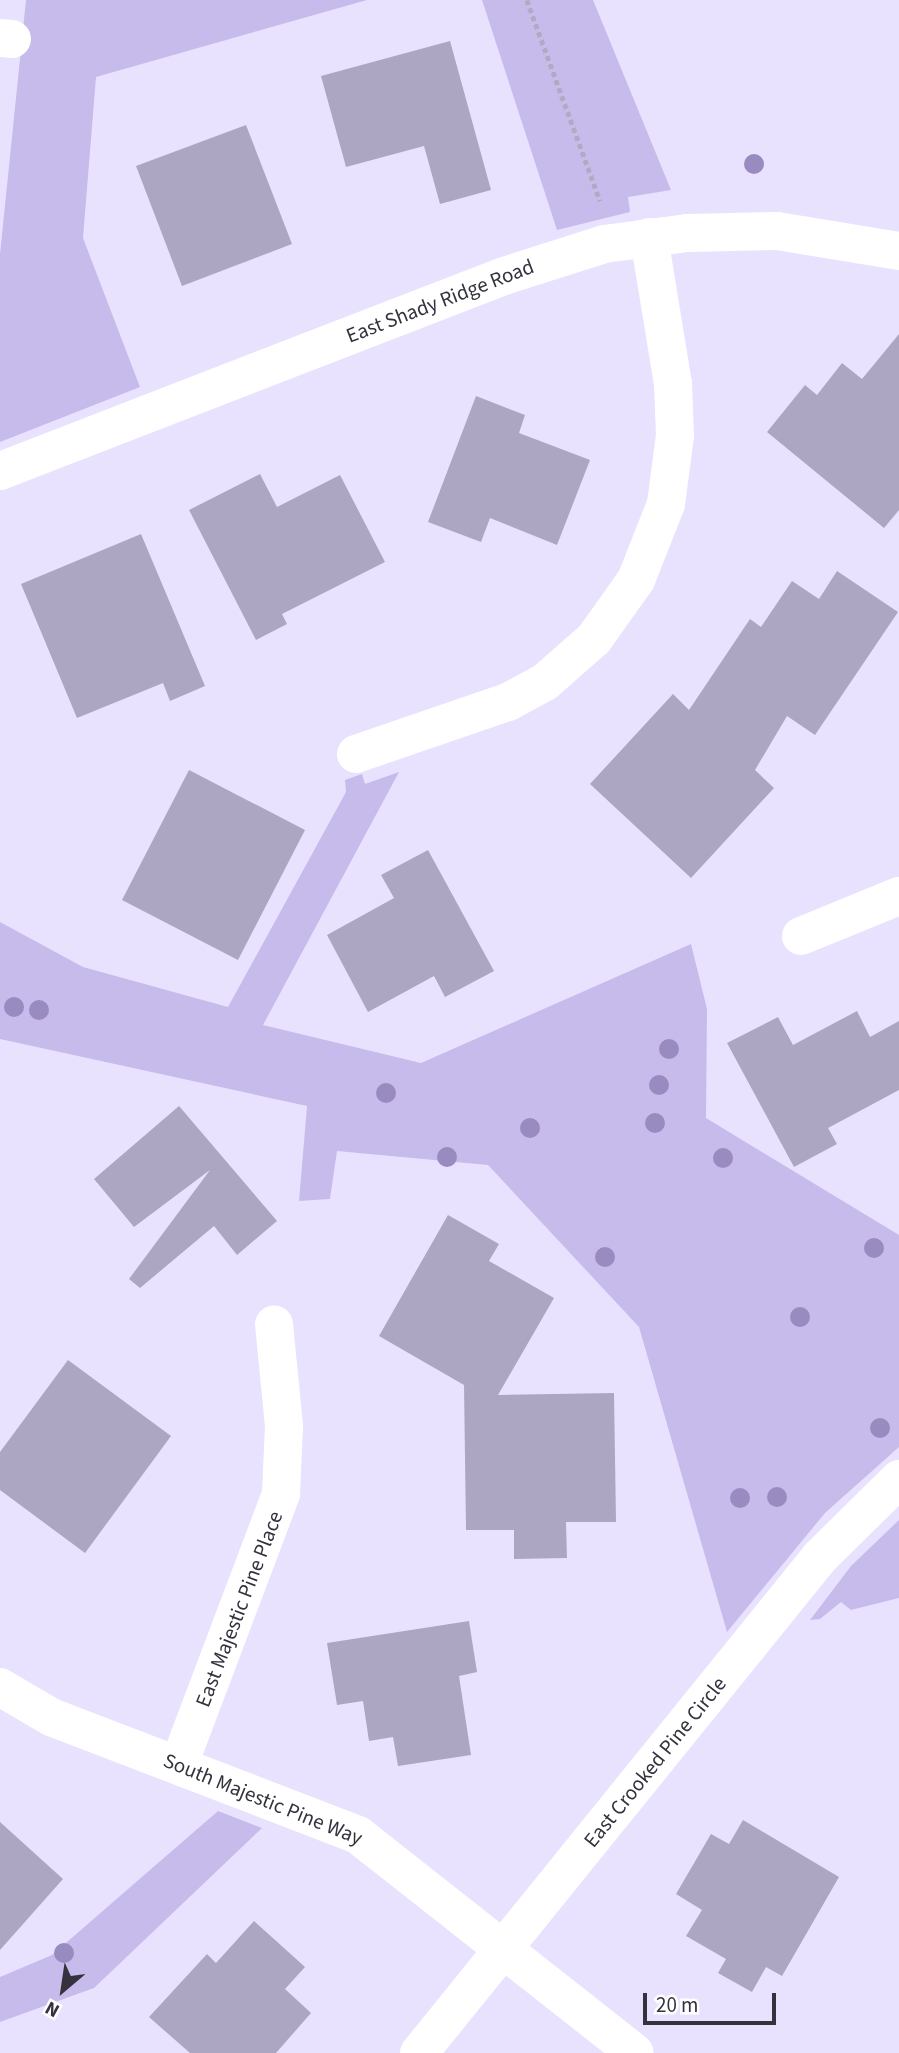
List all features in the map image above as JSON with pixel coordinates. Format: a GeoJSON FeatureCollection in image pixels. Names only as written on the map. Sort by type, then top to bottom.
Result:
{"type":"FeatureCollection","features":[{"type":"Feature","properties":{"kind":"street","name":"East Shady Ridge Road"},"geometry":{"type":"LineString","coordinates":[[0,471],[527,267],[649,237],[777,231],[899,251]]}},
{"type":"Feature","properties":{"kind":"street"},"geometry":{"type":"LineString","coordinates":[[356,754],[508,702],[545,682],[594,639],[636,580],[666,504],[675,436],[670,362],[649,237]]}},
{"type":"Feature","properties":{"kind":"street"},"geometry":{"type":"LineString","coordinates":[[800,936],[899,896]]}},
{"type":"Feature","properties":{"kind":"street","name":"East Majestic Pine Place"},"geometry":{"type":"LineString","coordinates":[[179,1765],[281,1494],[284,1426],[274,1324]]}},
{"type":"Feature","properties":{"kind":"street","name":"East Crooked Pine Circle"},"geometry":{"type":"LineString","coordinates":[[419,2053],[820,1557],[899,1479]]}},
{"type":"Feature","properties":{"kind":"street","name":"South Majestic Pine Way"},"geometry":{"type":"LineString","coordinates":[[0,1687],[51,1717],[358,1835],[635,2053]]}},
{"type":"Feature","properties":{"kind":"path"},"geometry":{"type":"LineString","coordinates":[[527,0],[600,201]]}},
{"type":"Feature","properties":{"kind":"shaded area"},"geometry":{"type":"Polygon","coordinates":[[[26,0],[367,0],[96,77],[83,238],[140,387],[0,442],[0,254],[26,0]]]}},
{"type":"Feature","properties":{"kind":"shaded area"},"geometry":{"type":"Polygon","coordinates":[[[482,0],[593,0],[671,190],[628,197],[630,212],[557,230],[482,0]]]}},
{"type":"Feature","properties":{"kind":"shaded area"},"geometry":{"type":"Polygon","coordinates":[[[399,772],[263,1025],[421,1063],[691,944],[707,1009],[706,1118],[899,1235],[899,1447],[825,1513],[727,1632],[639,1327],[488,1165],[337,1151],[330,1199],[299,1201],[307,1106],[0,1039],[0,922],[83,967],[228,1007],[346,792],[345,780],[362,774],[365,784],[399,772]]]}},
{"type":"Feature","properties":{"kind":"shaded area"},"geometry":{"type":"Polygon","coordinates":[[[899,1520],[899,1598],[851,1610],[841,1602],[820,1619],[810,1620],[851,1566],[899,1520]]]}},
{"type":"Feature","properties":{"kind":"shaded area"},"geometry":{"type":"Polygon","coordinates":[[[218,1811],[262,1828],[94,1988],[0,2022],[0,1977],[52,1955],[218,1811]]]}},
{"type":"Feature","properties":{"kind":"building"},"geometry":{"type":"Polygon","coordinates":[[[450,41],[491,190],[440,204],[424,146],[346,167],[321,76],[450,41]]]}},
{"type":"Feature","properties":{"kind":"building"},"geometry":{"type":"Polygon","coordinates":[[[246,125],[292,244],[182,286],[136,166],[246,125]]]}},
{"type":"Feature","properties":{"kind":"building"},"geometry":{"type":"Polygon","coordinates":[[[899,334],[899,510],[884,528],[767,432],[805,385],[817,395],[842,363],[862,379],[899,334]]]}},
{"type":"Feature","properties":{"kind":"building"},"geometry":{"type":"Polygon","coordinates":[[[476,396],[525,415],[519,433],[590,460],[557,545],[490,518],[481,542],[428,522],[476,396]]]}},
{"type":"Feature","properties":{"kind":"building"},"geometry":{"type":"Polygon","coordinates":[[[260,474],[277,507],[340,475],[385,562],[282,614],[287,624],[256,640],[189,510],[260,474]]]}},
{"type":"Feature","properties":{"kind":"building"},"geometry":{"type":"Polygon","coordinates":[[[141,534],[205,686],[170,701],[163,683],[77,718],[21,584],[141,534]]]}},
{"type":"Feature","properties":{"kind":"building"},"geometry":{"type":"Polygon","coordinates":[[[837,571],[898,612],[815,735],[787,716],[755,770],[774,788],[691,878],[590,784],[673,694],[689,710],[750,619],[761,627],[792,581],[819,599],[837,571]]]}},
{"type":"Feature","properties":{"kind":"building"},"geometry":{"type":"Polygon","coordinates":[[[189,770],[305,830],[238,960],[122,900],[189,770]]]}},
{"type":"Feature","properties":{"kind":"building"},"geometry":{"type":"Polygon","coordinates":[[[428,850],[494,971],[445,997],[434,976],[368,1012],[327,935],[394,898],[381,875],[428,850]]]}},
{"type":"Feature","properties":{"kind":"building"},"geometry":{"type":"Polygon","coordinates":[[[857,1011],[870,1037],[899,1021],[899,1090],[828,1128],[837,1144],[794,1167],[727,1043],[778,1017],[793,1045],[857,1011]]]}},
{"type":"Feature","properties":{"kind":"building"},"geometry":{"type":"Polygon","coordinates":[[[179,1106],[277,1221],[237,1255],[214,1226],[140,1288],[129,1279],[210,1170],[134,1227],[94,1179],[179,1106]]]}},
{"type":"Feature","properties":{"kind":"building"},"geometry":{"type":"Polygon","coordinates":[[[448,1215],[499,1244],[489,1261],[554,1298],[498,1395],[614,1393],[616,1522],[566,1522],[567,1558],[514,1559],[514,1530],[466,1530],[464,1385],[379,1336],[448,1215]]]}},
{"type":"Feature","properties":{"kind":"building"},"geometry":{"type":"Polygon","coordinates":[[[68,1360],[171,1436],[85,1553],[0,1490],[0,1452],[68,1360]]]}},
{"type":"Feature","properties":{"kind":"building"},"geometry":{"type":"Polygon","coordinates":[[[469,1621],[477,1672],[459,1676],[471,1755],[398,1766],[393,1737],[369,1741],[363,1701],[337,1705],[327,1643],[469,1621]]]}},
{"type":"Feature","properties":{"kind":"building"},"geometry":{"type":"Polygon","coordinates":[[[743,1820],[839,1877],[782,1976],[766,1967],[752,1992],[718,1973],[726,1959],[686,1936],[702,1910],[676,1894],[711,1834],[729,1844],[743,1820]]]}},
{"type":"Feature","properties":{"kind":"building"},"geometry":{"type":"Polygon","coordinates":[[[0,1822],[63,1879],[0,1950],[0,1822]]]}},
{"type":"Feature","properties":{"kind":"building"},"geometry":{"type":"Polygon","coordinates":[[[254,1921],[305,1967],[285,1989],[311,2013],[276,2053],[190,2053],[149,2017],[207,1954],[216,1963],[254,1921]]]}}]}
